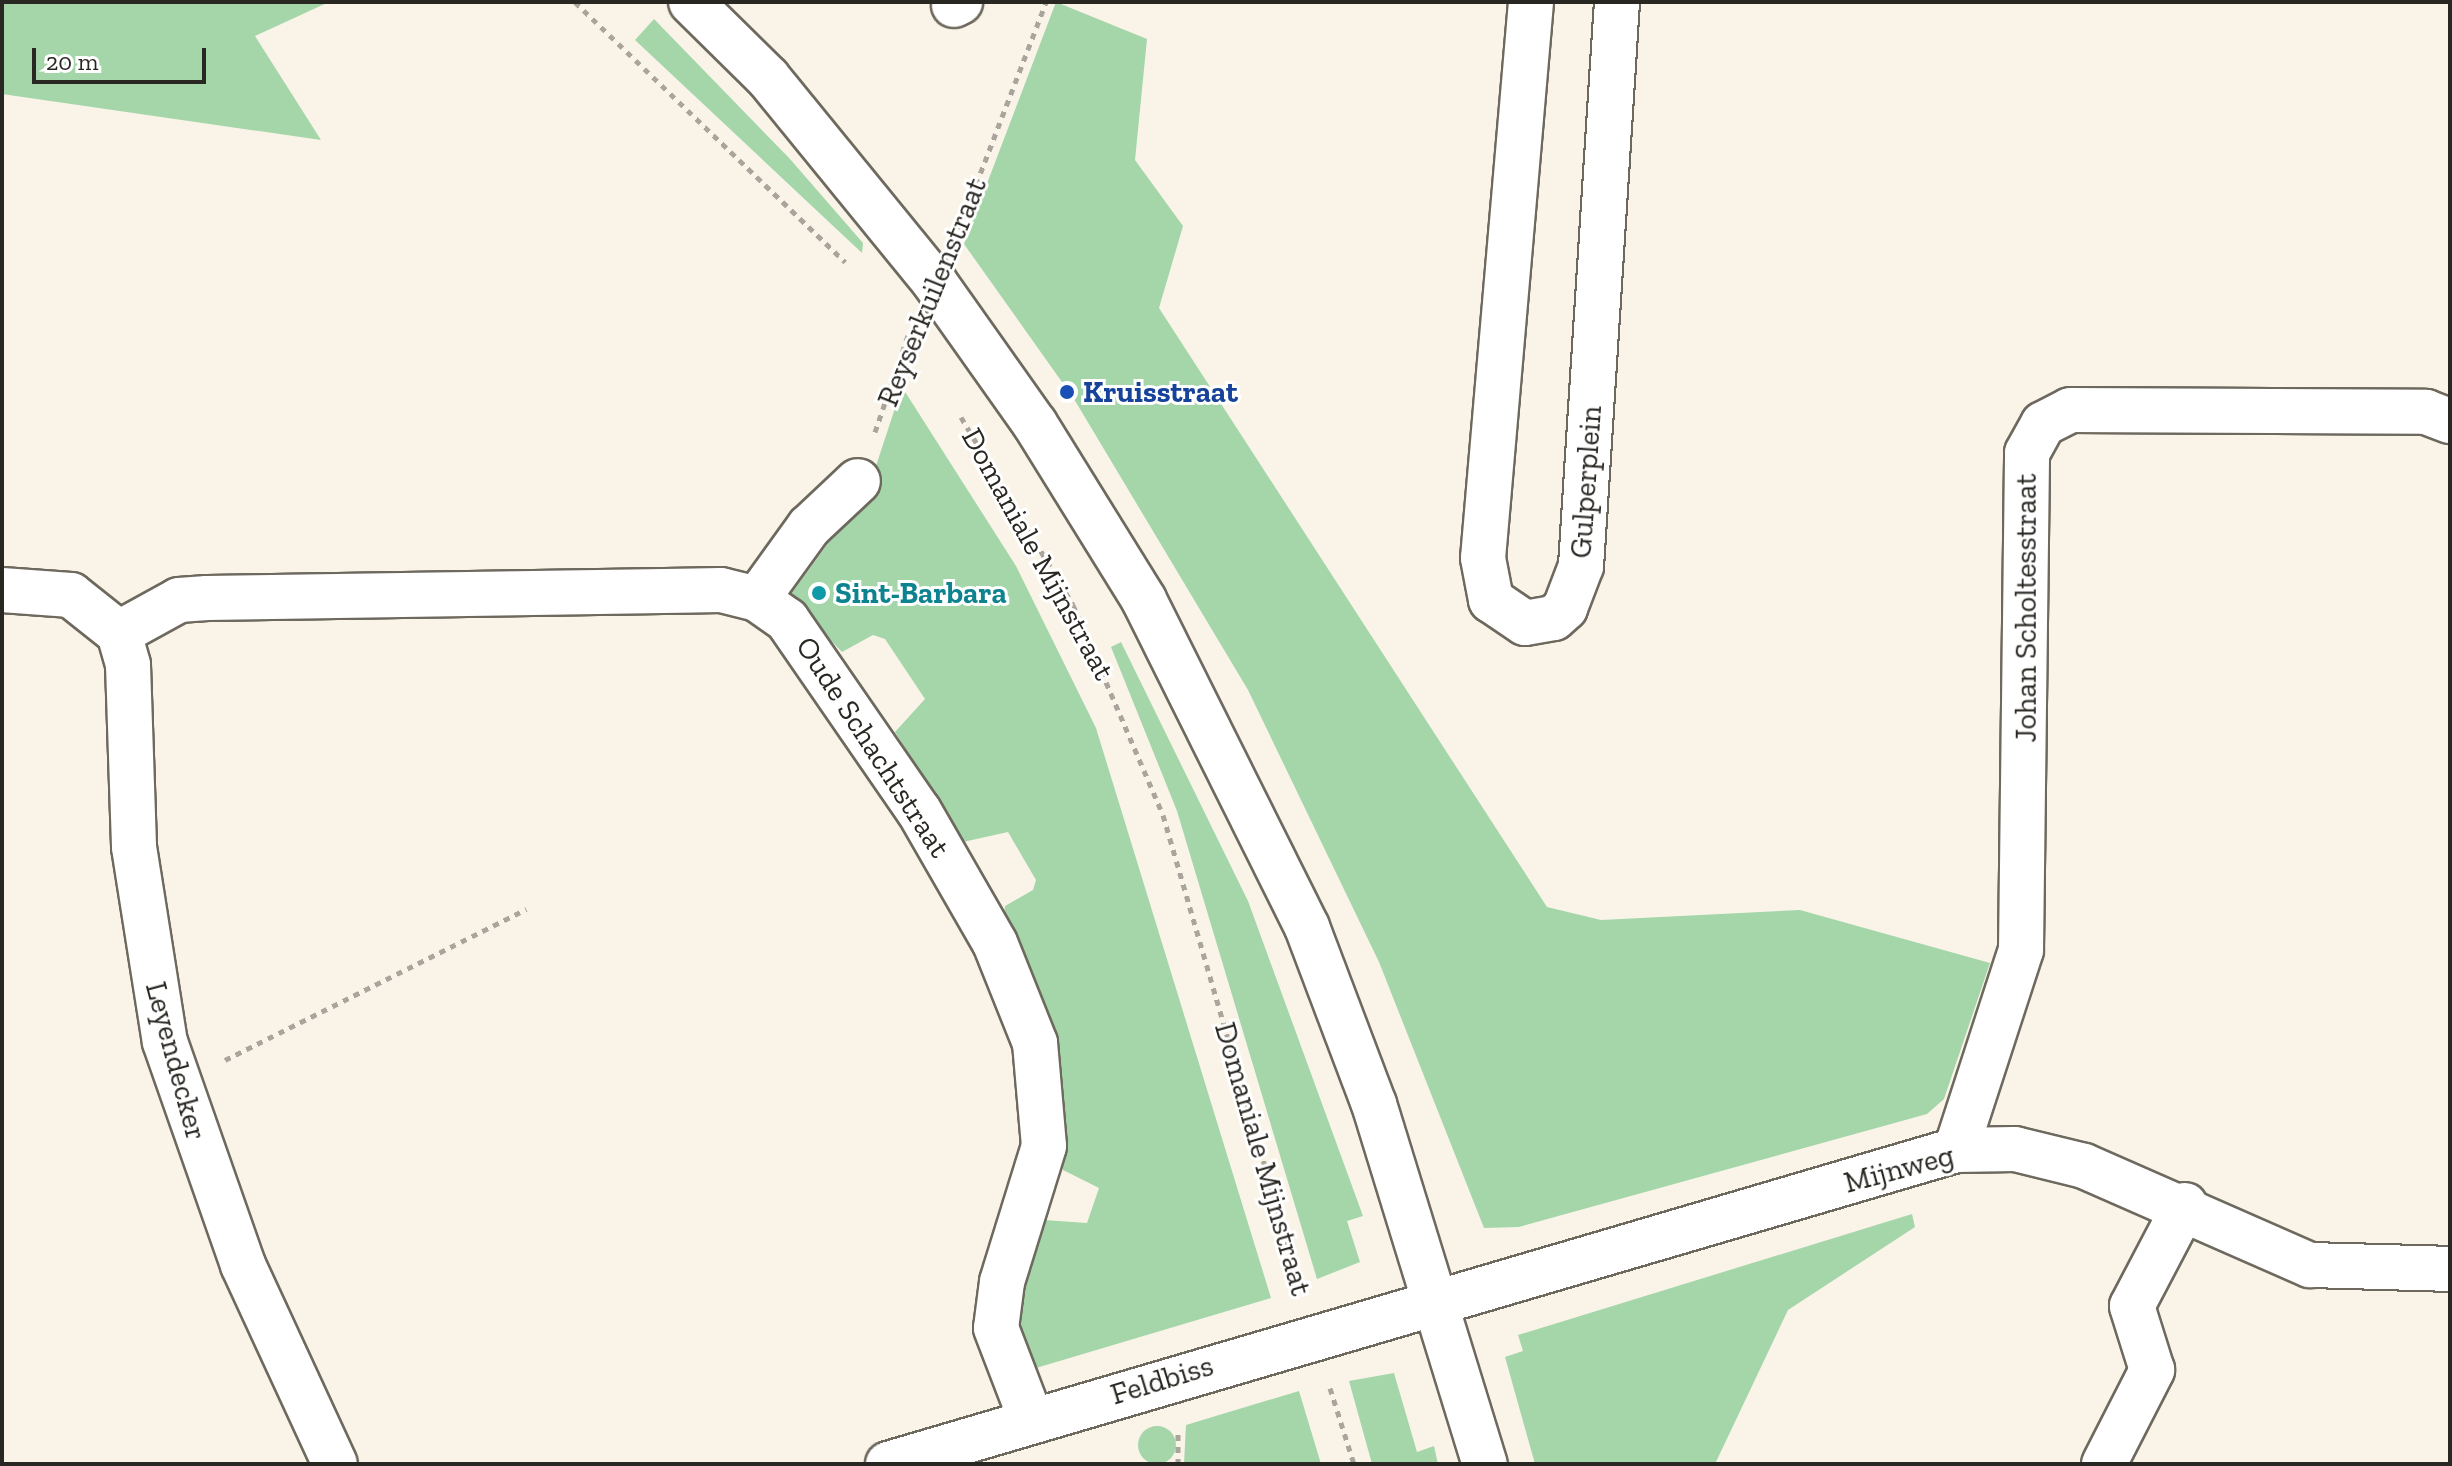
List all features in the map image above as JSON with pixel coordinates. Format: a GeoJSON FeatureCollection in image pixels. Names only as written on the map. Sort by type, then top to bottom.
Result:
{"type":"FeatureCollection","features":[{"type":"Feature","properties":{"kind":"street","name":"Domaniale Mijnstraat"},"geometry":{"type":"LineString","coordinates":[[691,2],[768,78],[935,283],[1035,424],[1144,600],[1239,779],[1307,927],[1374,1104],[1485,1464]]}},
{"type":"Feature","properties":{"kind":"street","name":"Gulperplein"},"geometry":{"type":"LineString","coordinates":[[1531,2],[1483,558],[1491,600],[1525,623],[1554,618],[1565,608],[1581,566],[1617,2]]}},
{"type":"Feature","properties":{"kind":"street","name":"Johan Scholtesstraat"},"geometry":{"type":"LineString","coordinates":[[1956,1150],[2021,950],[2027,453],[2043,424],[2070,410],[2426,412],[2450,421]]}},
{"type":"Feature","properties":{"kind":"street"},"geometry":{"type":"LineString","coordinates":[[2,590],[71,595],[119,633],[179,600],[207,598],[721,590],[757,599],[809,527],[858,481]]}},
{"type":"Feature","properties":{"kind":"street","name":"Oude Schachtstraat"},"geometry":{"type":"LineString","coordinates":[[757,599],[815,654],[919,811],[995,943],[1035,1043],[1044,1146],[1002,1282],[996,1328],[1031,1419]]}},
{"type":"Feature","properties":{"kind":"street","name":"Leyendecker"},"geometry":{"type":"LineString","coordinates":[[119,633],[128,665],[134,847],[147,951],[178,1083],[243,1265],[335,1464]]}},
{"type":"Feature","properties":{"kind":"street","name":"Mijnweg"},"geometry":{"type":"LineString","coordinates":[[1437,1303],[1956,1150],[2015,1149],[2084,1166],[2185,1205],[2247,1242],[2310,1265],[2450,1269]]}},
{"type":"Feature","properties":{"kind":"street"},"geometry":{"type":"LineString","coordinates":[[2104,1464],[2152,1370],[2132,1306],[2185,1205]]}},
{"type":"Feature","properties":{"kind":"street","name":"Feldbiss"},"geometry":{"type":"LineString","coordinates":[[888,1464],[1314,1335],[1437,1303]]}},
{"type":"Feature","properties":{"kind":"path"},"geometry":{"type":"LineString","coordinates":[[575,2],[858,276]]}},
{"type":"Feature","properties":{"kind":"path","name":"Reyserkuilenstraat"},"geometry":{"type":"LineString","coordinates":[[858,481],[908,335],[935,283],[1046,2]]}},
{"type":"Feature","properties":{"kind":"path"},"geometry":{"type":"LineString","coordinates":[[898,324],[916,349]]}},
{"type":"Feature","properties":{"kind":"path","name":"Domaniale Mijnstraat"},"geometry":{"type":"LineString","coordinates":[[951,402],[1073,605],[1163,815],[1354,1464]]}},
{"type":"Feature","properties":{"kind":"path"},"geometry":{"type":"LineString","coordinates":[[178,1083],[526,909]]}},
{"type":"Feature","properties":{"kind":"green space"},"geometry":{"type":"Polygon","coordinates":[[[2,2],[329,2],[255,36],[321,140],[2,94],[2,2]]]}},
{"type":"Feature","properties":{"kind":"green space"},"geometry":{"type":"Polygon","coordinates":[[[1056,2],[1147,39],[1135,160],[1183,226],[1159,308],[1547,907],[1601,920],[1800,910],[1990,963],[1944,1099],[1927,1114],[1519,1227],[1484,1228],[1379,962],[1248,690],[1074,399],[964,244],[1056,2]]]}},
{"type":"Feature","properties":{"kind":"green space"},"geometry":{"type":"Polygon","coordinates":[[[654,19],[790,159],[863,243],[862,253],[635,40],[654,19]]]}},
{"type":"Feature","properties":{"kind":"green space"},"geometry":{"type":"Polygon","coordinates":[[[902,387],[1016,566],[1096,728],[1271,1298],[1036,1368],[1018,1336],[1017,1305],[1044,1220],[1087,1223],[1099,1188],[1063,1170],[1061,1064],[1004,916],[1005,906],[1033,890],[1036,880],[1008,832],[963,842],[895,732],[925,699],[885,639],[873,635],[842,652],[789,597],[869,487],[902,387]]]}},
{"type":"Feature","properties":{"kind":"green space"},"geometry":{"type":"Polygon","coordinates":[[[1121,642],[1248,901],[1363,1216],[1347,1221],[1360,1262],[1317,1279],[1177,811],[1111,647],[1121,642]]]}},
{"type":"Feature","properties":{"kind":"green space"},"geometry":{"type":"Polygon","coordinates":[[[1912,1214],[1915,1227],[1788,1310],[1715,1464],[1535,1464],[1505,1357],[1523,1351],[1518,1335],[1912,1214]]]}},
{"type":"Feature","properties":{"kind":"green space"},"geometry":{"type":"Polygon","coordinates":[[[1394,1373],[1417,1452],[1434,1446],[1438,1464],[1372,1464],[1349,1381],[1394,1373]]]}},
{"type":"Feature","properties":{"kind":"green space"},"geometry":{"type":"Polygon","coordinates":[[[1299,1391],[1321,1464],[1184,1464],[1186,1425],[1299,1391]]]}},
{"type":"Feature","properties":{"kind":"green space"},"geometry":{"type":"Polygon","coordinates":[[[1157,1426],[1170,1432],[1176,1445],[1170,1458],[1157,1464],[1144,1458],[1138,1445],[1144,1432],[1157,1426]]]}},
{"type":"Feature","properties":{"kind":"place","name":"Kruisstraat"},"geometry":{"type":"Point","coordinates":[1067,392]}},
{"type":"Feature","properties":{"kind":"place","name":"Sint-Barbara"},"geometry":{"type":"Point","coordinates":[819,593]}}]}
